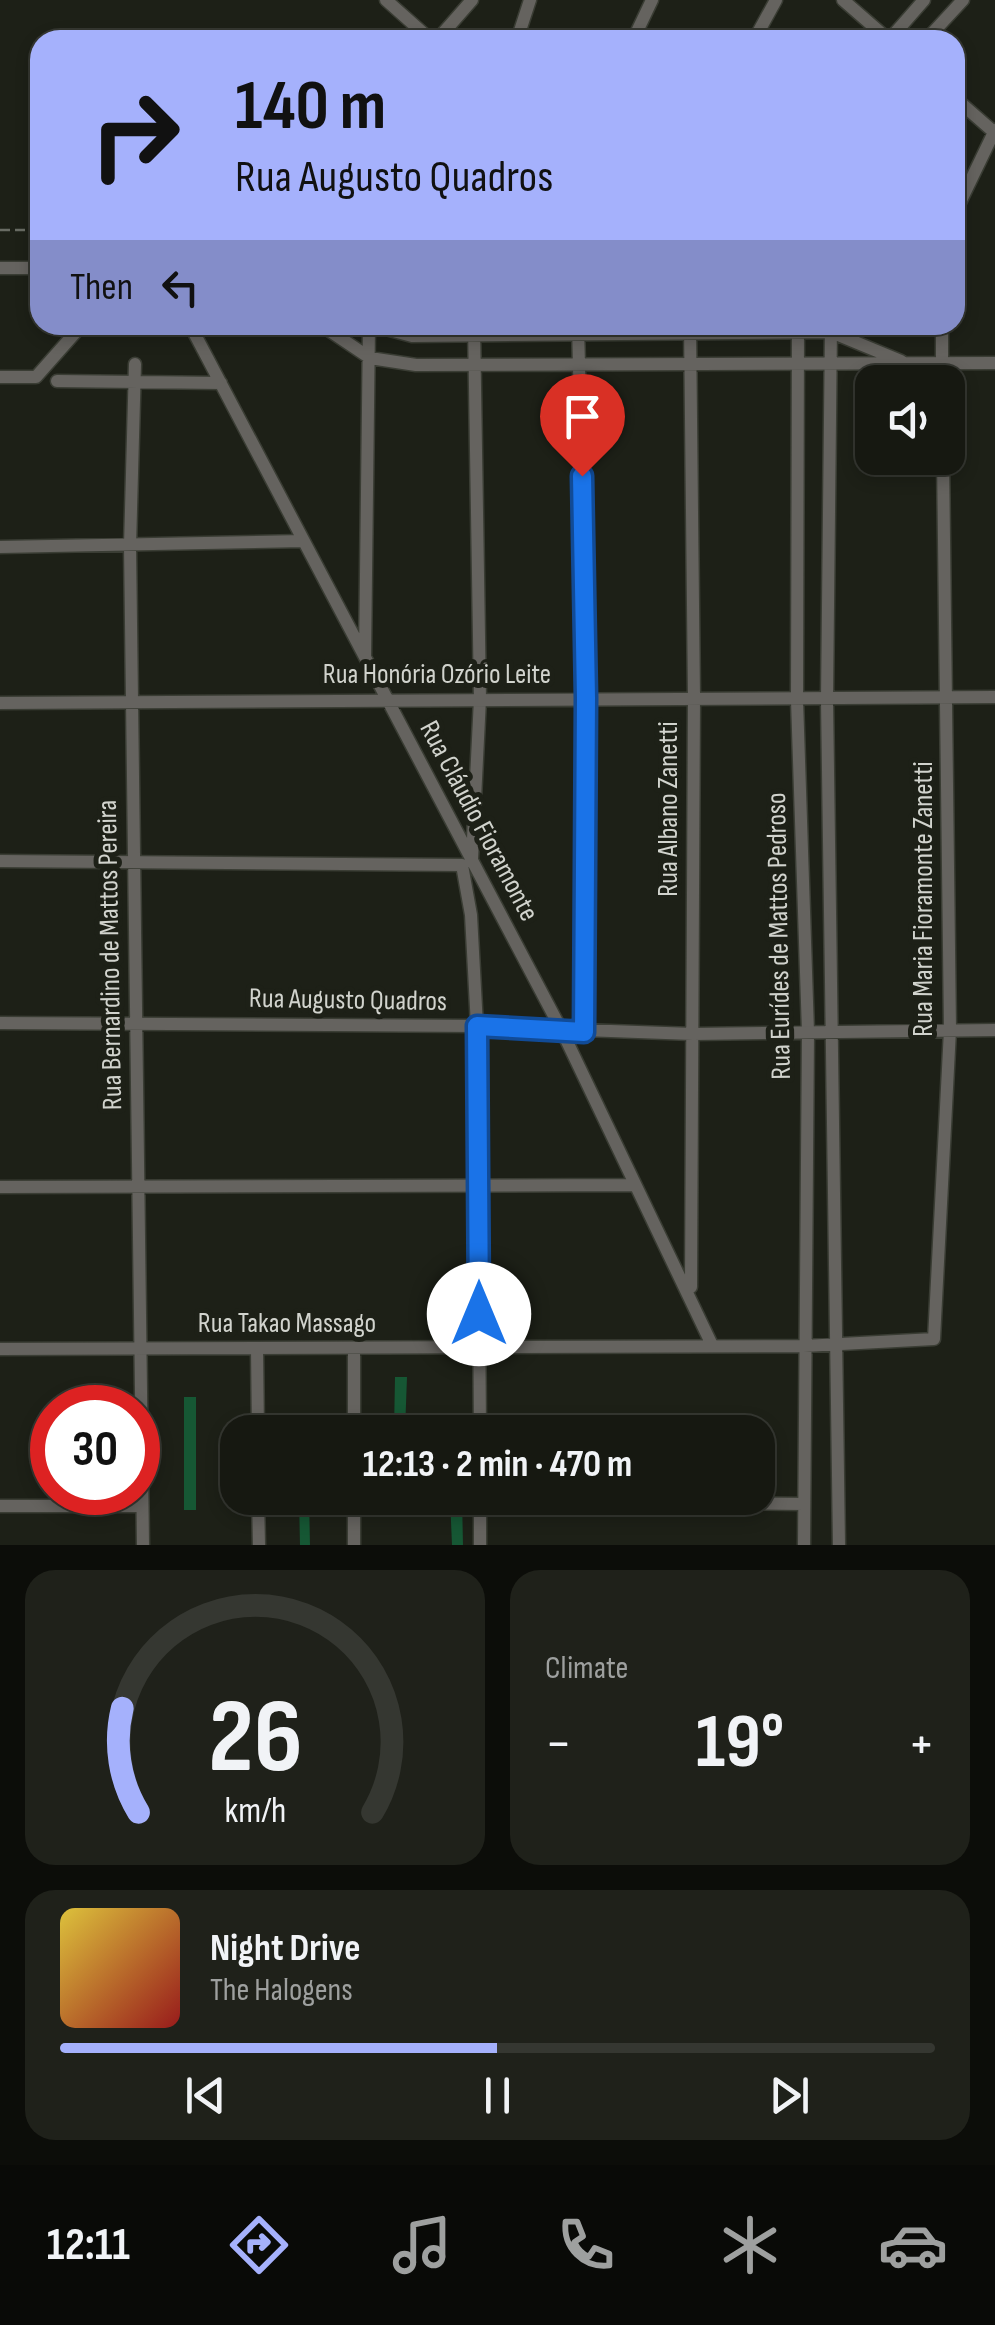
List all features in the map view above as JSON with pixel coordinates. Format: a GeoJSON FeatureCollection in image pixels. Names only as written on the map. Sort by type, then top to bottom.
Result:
{"type":"FeatureCollection","features":[{"type":"Feature","properties":{"kind":"street"},"geometry":{"type":"LineString","coordinates":[[386,0],[422,30]]}},
{"type":"Feature","properties":{"kind":"street"},"geometry":{"type":"LineString","coordinates":[[444,30],[472,0]]}},
{"type":"Feature","properties":{"kind":"street"},"geometry":{"type":"LineString","coordinates":[[520,30],[530,0]]}},
{"type":"Feature","properties":{"kind":"street"},"geometry":{"type":"LineString","coordinates":[[638,30],[652,0]]}},
{"type":"Feature","properties":{"kind":"street"},"geometry":{"type":"LineString","coordinates":[[760,30],[776,0]]}},
{"type":"Feature","properties":{"kind":"street"},"geometry":{"type":"LineString","coordinates":[[843,0],[878,30]]}},
{"type":"Feature","properties":{"kind":"street"},"geometry":{"type":"LineString","coordinates":[[898,30],[924,0]]}},
{"type":"Feature","properties":{"kind":"street"},"geometry":{"type":"LineString","coordinates":[[935,30],[962,0]]}},
{"type":"Feature","properties":{"kind":"street"},"geometry":{"type":"LineString","coordinates":[[965,106],[995,132],[965,193]]}},
{"type":"Feature","properties":{"kind":"street"},"geometry":{"type":"LineString","coordinates":[[0,268],[30,268]]}},
{"type":"Feature","properties":{"kind":"street"},"geometry":{"type":"LineString","coordinates":[[0,377],[36,377],[73,335]]}},
{"type":"Feature","properties":{"kind":"street","name":"Rua Cláudio Fioramonte"},"geometry":{"type":"LineString","coordinates":[[195,335],[365,658],[466,863],[562,1032],[691,1293],[712,1345]]}},
{"type":"Feature","properties":{"kind":"street"},"geometry":{"type":"LineString","coordinates":[[337,335],[370,358],[416,365],[832,366],[995,362]]}},
{"type":"Feature","properties":{"kind":"street"},"geometry":{"type":"LineString","coordinates":[[365,658],[370,335]]}},
{"type":"Feature","properties":{"kind":"street"},"geometry":{"type":"LineString","coordinates":[[474,335],[480,699],[466,863],[477,1026],[480,1415]]}},
{"type":"Feature","properties":{"kind":"street"},"geometry":{"type":"LineString","coordinates":[[578,335],[586,698],[584,1032]]}},
{"type":"Feature","properties":{"kind":"street","name":"Rua Albano Zanetti"},"geometry":{"type":"LineString","coordinates":[[690,335],[694,698],[691,1293]]}},
{"type":"Feature","properties":{"kind":"street","name":"Rua Eurídes de Mattos Pedroso"},"geometry":{"type":"LineString","coordinates":[[798,335],[797,700],[808,1032],[804,1545]]}},
{"type":"Feature","properties":{"kind":"street","name":"Rua Eurídes de Mattos Pedroso"},"geometry":{"type":"LineString","coordinates":[[831,335],[827,700],[839,1545]]}},
{"type":"Feature","properties":{"kind":"street"},"geometry":{"type":"LineString","coordinates":[[846,335],[908,364]]}},
{"type":"Feature","properties":{"kind":"street"},"geometry":{"type":"LineString","coordinates":[[942,335],[942,364]]}},
{"type":"Feature","properties":{"kind":"street","name":"Rua Bernardino de Mattos Pereira"},"geometry":{"type":"LineString","coordinates":[[134,364],[130,546],[140,1385]]}},
{"type":"Feature","properties":{"kind":"street"},"geometry":{"type":"LineString","coordinates":[[57,381],[220,383]]}},
{"type":"Feature","properties":{"kind":"street","name":"Rua Maria Fioramonte Zanetti"},"geometry":{"type":"LineString","coordinates":[[934,1339],[950,1030],[943,475]]}},
{"type":"Feature","properties":{"kind":"street"},"geometry":{"type":"LineString","coordinates":[[0,547],[303,540]]}},
{"type":"Feature","properties":{"kind":"street","name":"Rua Honória Ozório Leite"},"geometry":{"type":"LineString","coordinates":[[0,702],[995,697]]}},
{"type":"Feature","properties":{"kind":"street"},"geometry":{"type":"LineString","coordinates":[[0,861],[466,863]]}},
{"type":"Feature","properties":{"kind":"street","name":"Rua Augusto Quadros"},"geometry":{"type":"LineString","coordinates":[[0,1023],[477,1026],[692,1034],[995,1030]]}},
{"type":"Feature","properties":{"kind":"street"},"geometry":{"type":"LineString","coordinates":[[0,1187],[635,1185]]}},
{"type":"Feature","properties":{"kind":"street","name":"Rua Takao Massago"},"geometry":{"type":"LineString","coordinates":[[0,1350],[804,1346],[934,1339]]}},
{"type":"Feature","properties":{"kind":"street"},"geometry":{"type":"LineString","coordinates":[[354,1348],[354,1415]]}},
{"type":"Feature","properties":{"kind":"street"},"geometry":{"type":"LineString","coordinates":[[257,1349],[258,1415]]}},
{"type":"Feature","properties":{"kind":"street"},"geometry":{"type":"LineString","coordinates":[[775,1504],[804,1504]]}},
{"type":"Feature","properties":{"kind":"street"},"geometry":{"type":"LineString","coordinates":[[0,1506],[30,1506]]}},
{"type":"Feature","properties":{"kind":"street","name":"Rua Bernardino de Mattos Pereira"},"geometry":{"type":"LineString","coordinates":[[142,1515],[143,1545]]}},
{"type":"Feature","properties":{"kind":"street"},"geometry":{"type":"LineString","coordinates":[[258,1515],[258,1545]]}},
{"type":"Feature","properties":{"kind":"street"},"geometry":{"type":"LineString","coordinates":[[354,1515],[354,1545]]}},
{"type":"Feature","properties":{"kind":"street"},"geometry":{"type":"LineString","coordinates":[[480,1515],[480,1545]]}},
{"type":"Feature","properties":{"kind":"path"},"geometry":{"type":"LineString","coordinates":[[0,230],[30,230]]}},
{"type":"Feature","properties":{"kind":"building"},"geometry":{"type":"Polygon","coordinates":[[[395,1377],[407,1377],[406,1415],[394,1415],[395,1377]]]}},
{"type":"Feature","properties":{"kind":"building"},"geometry":{"type":"Polygon","coordinates":[[[184,1397],[196,1397],[196,1510],[184,1510],[184,1397]]]}},
{"type":"Feature","properties":{"kind":"building"},"geometry":{"type":"Polygon","coordinates":[[[299,1515],[309,1515],[310,1545],[300,1545],[299,1515]]]}},
{"type":"Feature","properties":{"kind":"building"},"geometry":{"type":"Polygon","coordinates":[[[451,1515],[462,1515],[463,1545],[452,1545],[451,1515]]]}},
{"type":"Feature","properties":{"kind":"route"},"geometry":{"type":"LineString","coordinates":[[479,1314],[477,1026],[584,1032],[586,698],[582,476]]}}]}
